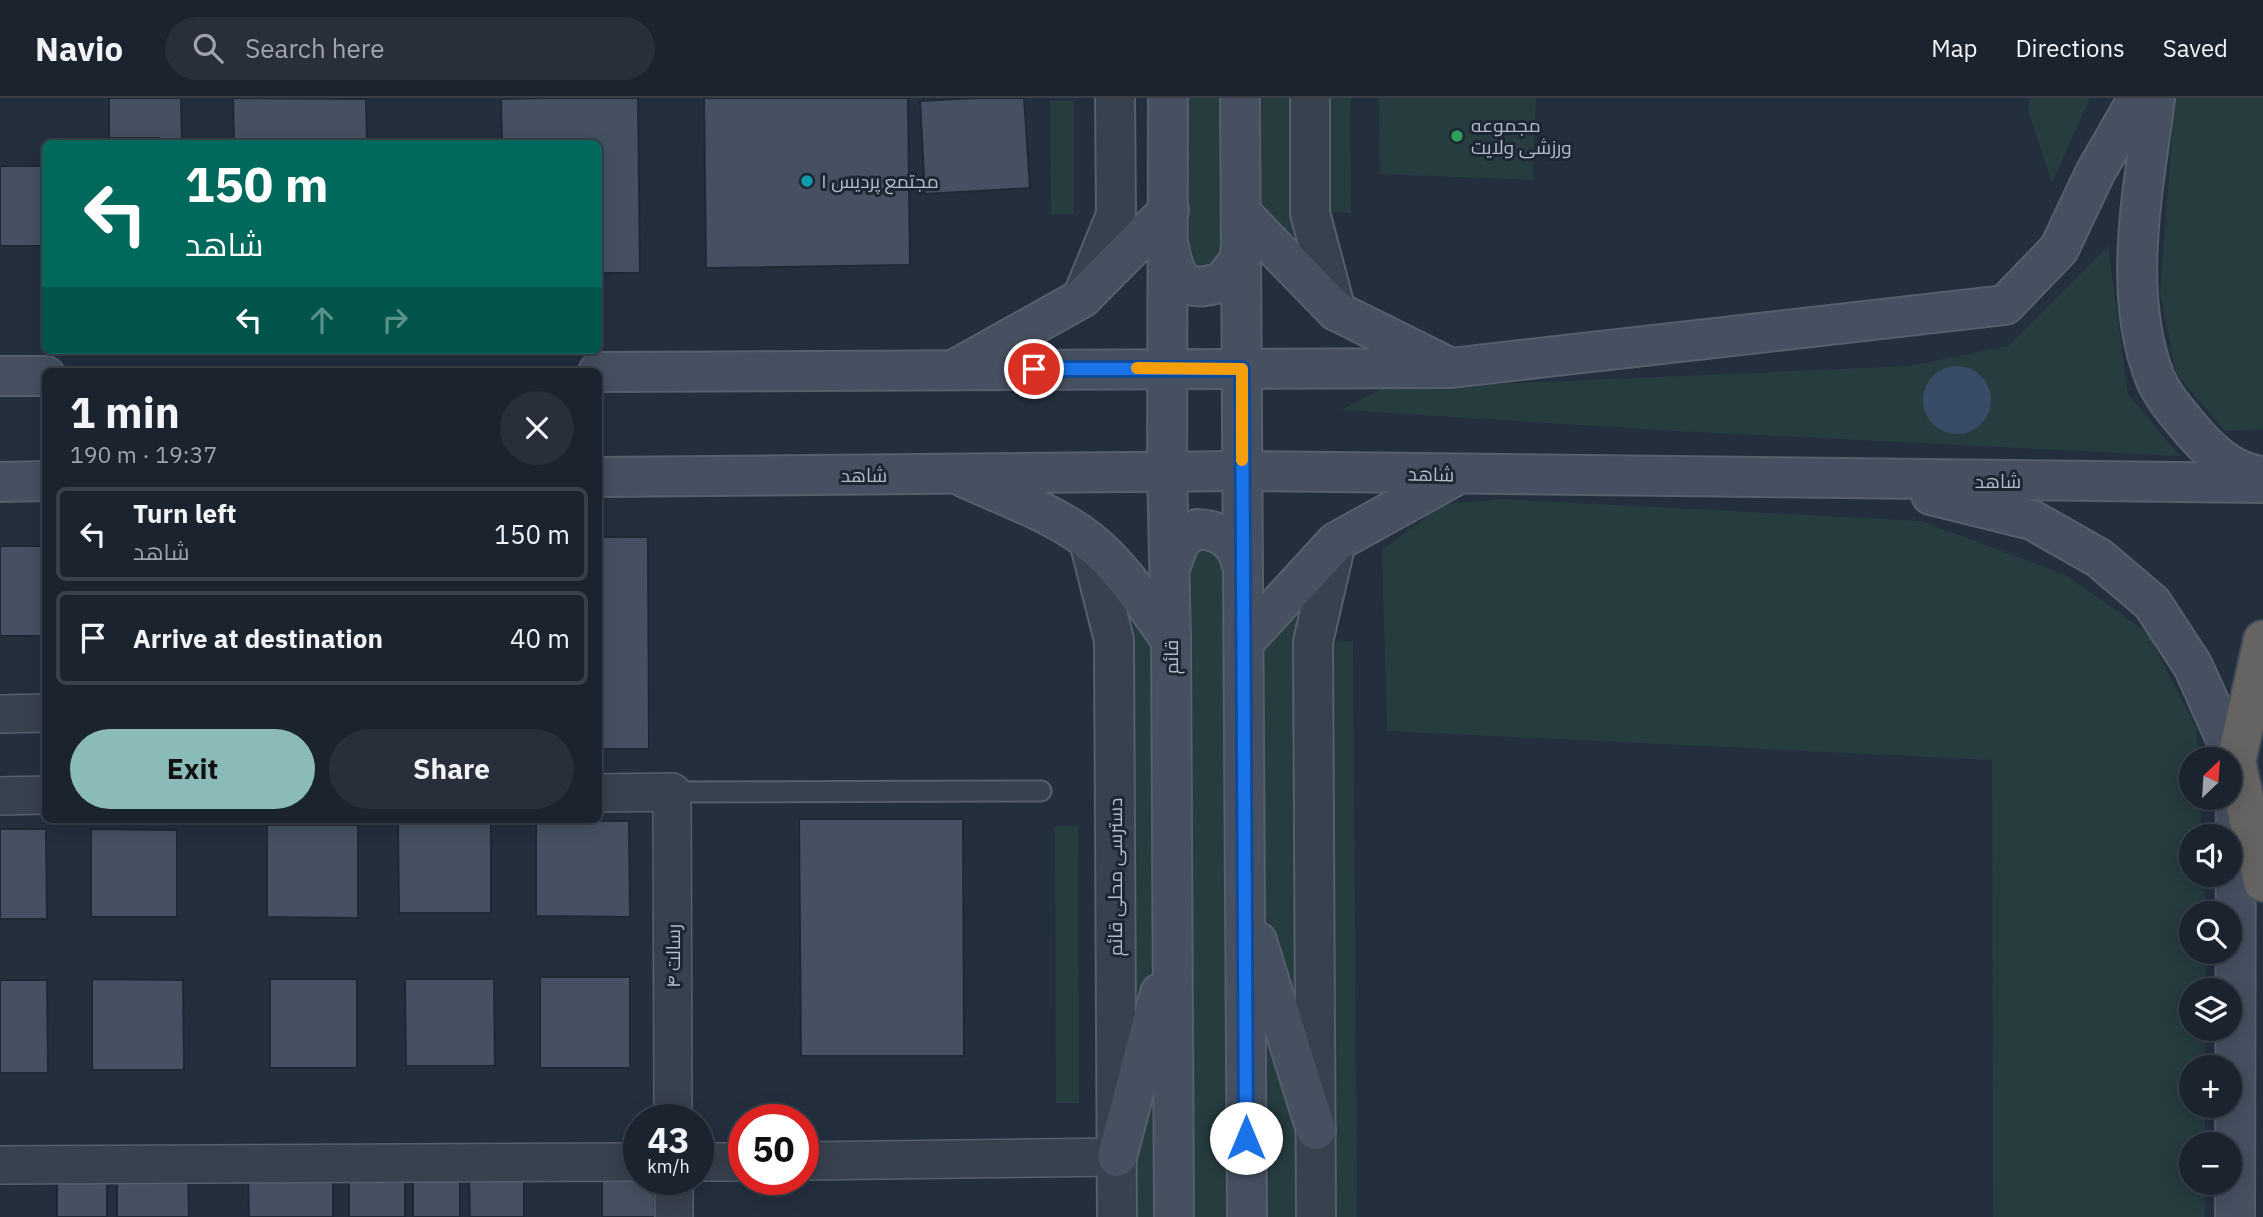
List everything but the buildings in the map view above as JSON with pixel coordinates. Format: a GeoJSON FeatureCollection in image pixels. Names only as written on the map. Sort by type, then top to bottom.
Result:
{"type":"FeatureCollection","features":[{"type":"Feature","properties":{"kind":"highway"},"geometry":{"type":"LineString","coordinates":[[2239,747],[2263,640]]}},
{"type":"Feature","properties":{"kind":"highway"},"geometry":{"type":"LineString","coordinates":[[2242,788],[2263,881]]}},
{"type":"Feature","properties":{"kind":"main road"},"geometry":{"type":"LineString","coordinates":[[2095,173],[2116,98]]}},
{"type":"Feature","properties":{"kind":"main road"},"geometry":{"type":"LineString","coordinates":[[602,372],[1170,367],[1451,368],[2005,305],[2059,249],[2095,173],[2138,98]]}},
{"type":"Feature","properties":{"kind":"main road"},"geometry":{"type":"LineString","coordinates":[[2155,98],[2139,249],[2139,313],[2155,378],[2177,413],[2217,459],[2250,474],[2263,476]]}},
{"type":"Feature","properties":{"kind":"main road","name":"قائم"},"geometry":{"type":"LineString","coordinates":[[1168,99],[1170,367],[1167,471],[1171,640],[1174,1217]]}},
{"type":"Feature","properties":{"kind":"main road"},"geometry":{"type":"LineString","coordinates":[[1241,100],[1247,1217]]}},
{"type":"Feature","properties":{"kind":"main road"},"geometry":{"type":"LineString","coordinates":[[952,371],[1083,298],[1169,227]]}},
{"type":"Feature","properties":{"kind":"main road"},"geometry":{"type":"LineString","coordinates":[[1169,227],[1175,272],[1182,283],[1194,287],[1222,282],[1239,261],[1241,230]]}},
{"type":"Feature","properties":{"kind":"main road"},"geometry":{"type":"LineString","coordinates":[[1241,230],[1336,312],[1451,368]]}},
{"type":"Feature","properties":{"kind":"main road"},"geometry":{"type":"LineString","coordinates":[[0,376],[42,376]]}},
{"type":"Feature","properties":{"kind":"main road","name":"شاهد"},"geometry":{"type":"LineString","coordinates":[[602,477],[1242,471],[2263,483]]}},
{"type":"Feature","properties":{"kind":"main road"},"geometry":{"type":"LineString","coordinates":[[953,473],[1034,510],[1089,541],[1134,589],[1171,640]]}},
{"type":"Feature","properties":{"kind":"main road"},"geometry":{"type":"LineString","coordinates":[[1244,642],[1336,542],[1460,474]]}},
{"type":"Feature","properties":{"kind":"main road"},"geometry":{"type":"LineString","coordinates":[[1871,480],[2032,520],[2099,558],[2152,603],[2193,666],[2229,747]]}},
{"type":"Feature","properties":{"kind":"main road"},"geometry":{"type":"LineString","coordinates":[[0,482],[42,481]]}},
{"type":"Feature","properties":{"kind":"main road"},"geometry":{"type":"LineString","coordinates":[[1170,568],[1181,539],[1198,529],[1223,535],[1234,543],[1243,570]]}},
{"type":"Feature","properties":{"kind":"main road"},"geometry":{"type":"LineString","coordinates":[[2235,1217],[2236,810]]}},
{"type":"Feature","properties":{"kind":"main road"},"geometry":{"type":"LineString","coordinates":[[1245,901],[1316,1130]]}},
{"type":"Feature","properties":{"kind":"main road"},"geometry":{"type":"LineString","coordinates":[[1117,1157],[1172,943]]}},
{"type":"Feature","properties":{"kind":"street"},"geometry":{"type":"LineString","coordinates":[[1083,298],[1116,215],[1115,98]]}},
{"type":"Feature","properties":{"kind":"street"},"geometry":{"type":"LineString","coordinates":[[1310,98],[1310,213],[1336,312]]}},
{"type":"Feature","properties":{"kind":"street","name":"دسترسی محلی قائم"},"geometry":{"type":"LineString","coordinates":[[1089,541],[1114,640],[1117,1217]]}},
{"type":"Feature","properties":{"kind":"street"},"geometry":{"type":"LineString","coordinates":[[1316,1217],[1313,642],[1336,542]]}},
{"type":"Feature","properties":{"kind":"street"},"geometry":{"type":"LineString","coordinates":[[0,714],[42,713]]}},
{"type":"Feature","properties":{"kind":"street"},"geometry":{"type":"LineString","coordinates":[[602,793],[672,792]]}},
{"type":"Feature","properties":{"kind":"street","name":"رسالت ۴"},"geometry":{"type":"LineString","coordinates":[[672,792],[673,1104]]}},
{"type":"Feature","properties":{"kind":"street"},"geometry":{"type":"LineString","coordinates":[[0,796],[42,795]]}},
{"type":"Feature","properties":{"kind":"street"},"geometry":{"type":"LineString","coordinates":[[819,1161],[1117,1157]]}},
{"type":"Feature","properties":{"kind":"street"},"geometry":{"type":"LineString","coordinates":[[0,1165],[623,1162]]}},
{"type":"Feature","properties":{"kind":"street"},"geometry":{"type":"LineString","coordinates":[[674,1195],[674,1217]]}},
{"type":"Feature","properties":{"kind":"lane"},"geometry":{"type":"LineString","coordinates":[[672,792],[1041,791]]}},
{"type":"Feature","properties":{"kind":"green space"},"geometry":{"type":"Polygon","coordinates":[[[1181,98],[1220,98],[1221,252],[1218,262],[1201,272],[1184,262],[1181,98]]]}},
{"type":"Feature","properties":{"kind":"green space"},"geometry":{"type":"Polygon","coordinates":[[[1262,98],[1293,98],[1294,245],[1262,212],[1262,98]]]}},
{"type":"Feature","properties":{"kind":"green space"},"geometry":{"type":"Polygon","coordinates":[[[1327,98],[1350,98],[1351,213],[1327,212],[1327,98]]]}},
{"type":"Feature","properties":{"kind":"green space","name":"مجموعه ورزشی ولایت"},"geometry":{"type":"Polygon","coordinates":[[[1379,98],[1536,98],[1533,180],[1380,174],[1379,98]]]}},
{"type":"Feature","properties":{"kind":"green space"},"geometry":{"type":"Polygon","coordinates":[[[2029,98],[2090,98],[2052,183],[2029,114],[2029,98]]]}},
{"type":"Feature","properties":{"kind":"green space"},"geometry":{"type":"Polygon","coordinates":[[[2175,98],[2263,98],[2263,429],[2225,431],[2176,373],[2160,291],[2175,98]]]}},
{"type":"Feature","properties":{"kind":"green space"},"geometry":{"type":"Polygon","coordinates":[[[1050,101],[1074,101],[1074,214],[1051,214],[1050,101]]]}},
{"type":"Feature","properties":{"kind":"green space"},"geometry":{"type":"Polygon","coordinates":[[[2108,246],[2128,394],[2180,456],[1676,431],[1341,410],[1382,389],[1909,366],[2008,346],[2108,246]]]}},
{"type":"Feature","properties":{"kind":"green space"},"geometry":{"type":"Polygon","coordinates":[[[1502,499],[1921,521],[2064,574],[2147,632],[2196,727],[2197,747],[2179,747],[2179,810],[2201,810],[2201,824],[2179,824],[2179,887],[2205,887],[2205,901],[2179,901],[2179,964],[2206,964],[2206,978],[2179,978],[2179,1041],[2206,1041],[2206,1055],[2179,1055],[2179,1118],[2205,1118],[2205,1132],[2179,1132],[2179,1195],[2205,1195],[2205,1217],[1993,1217],[1992,760],[1387,731],[1382,550],[1444,504],[1502,499]]]}},
{"type":"Feature","properties":{"kind":"green space"},"geometry":{"type":"Polygon","coordinates":[[[1193,548],[1213,548],[1223,564],[1226,1217],[1187,1217],[1186,555],[1193,548]]]}},
{"type":"Feature","properties":{"kind":"green space"},"geometry":{"type":"Polygon","coordinates":[[[1123,608],[1155,641],[1156,957],[1125,1037],[1123,608]]]}},
{"type":"Feature","properties":{"kind":"green space"},"geometry":{"type":"Polygon","coordinates":[[[1296,609],[1298,995],[1266,916],[1264,643],[1296,609]]]}},
{"type":"Feature","properties":{"kind":"green space"},"geometry":{"type":"Polygon","coordinates":[[[1353,641],[1357,1217],[1333,1217],[1330,642],[1353,641]]]}},
{"type":"Feature","properties":{"kind":"green space"},"geometry":{"type":"Polygon","coordinates":[[[1055,826],[1078,826],[1079,1103],[1056,1103],[1055,826]]]}},
{"type":"Feature","properties":{"kind":"green space"},"geometry":{"type":"Polygon","coordinates":[[[1267,1036],[1299,1128],[1299,1217],[1268,1217],[1267,1036]]]}},
{"type":"Feature","properties":{"kind":"green space"},"geometry":{"type":"Polygon","coordinates":[[[1157,1079],[1158,1217],[1127,1217],[1126,1156],[1157,1079]]]}},
{"type":"Feature","properties":{"kind":"water"},"geometry":{"type":"Polygon","coordinates":[[[1957,366],[1970,369],[1981,376],[1988,387],[1991,400],[1988,413],[1981,424],[1970,431],[1957,434],[1944,431],[1933,424],[1926,413],[1923,400],[1926,387],[1933,376],[1944,369],[1957,366]]]}},
{"type":"Feature","properties":{"kind":"slow traffic"},"geometry":{"type":"LineString","coordinates":[[1137,368],[1242,369],[1242,460]]}},
{"type":"Feature","properties":{"kind":"place","name":"مجموعه ورزشی ولایت"},"geometry":{"type":"Point","coordinates":[1457,136]}},
{"type":"Feature","properties":{"kind":"place","name":"مجتمع پردیس ۱"},"geometry":{"type":"Point","coordinates":[807,181]}},
{"type":"Feature","properties":{"kind":"route"},"geometry":{"type":"LineString","coordinates":[[1034,369],[1242,369],[1246,1138]]}}]}
